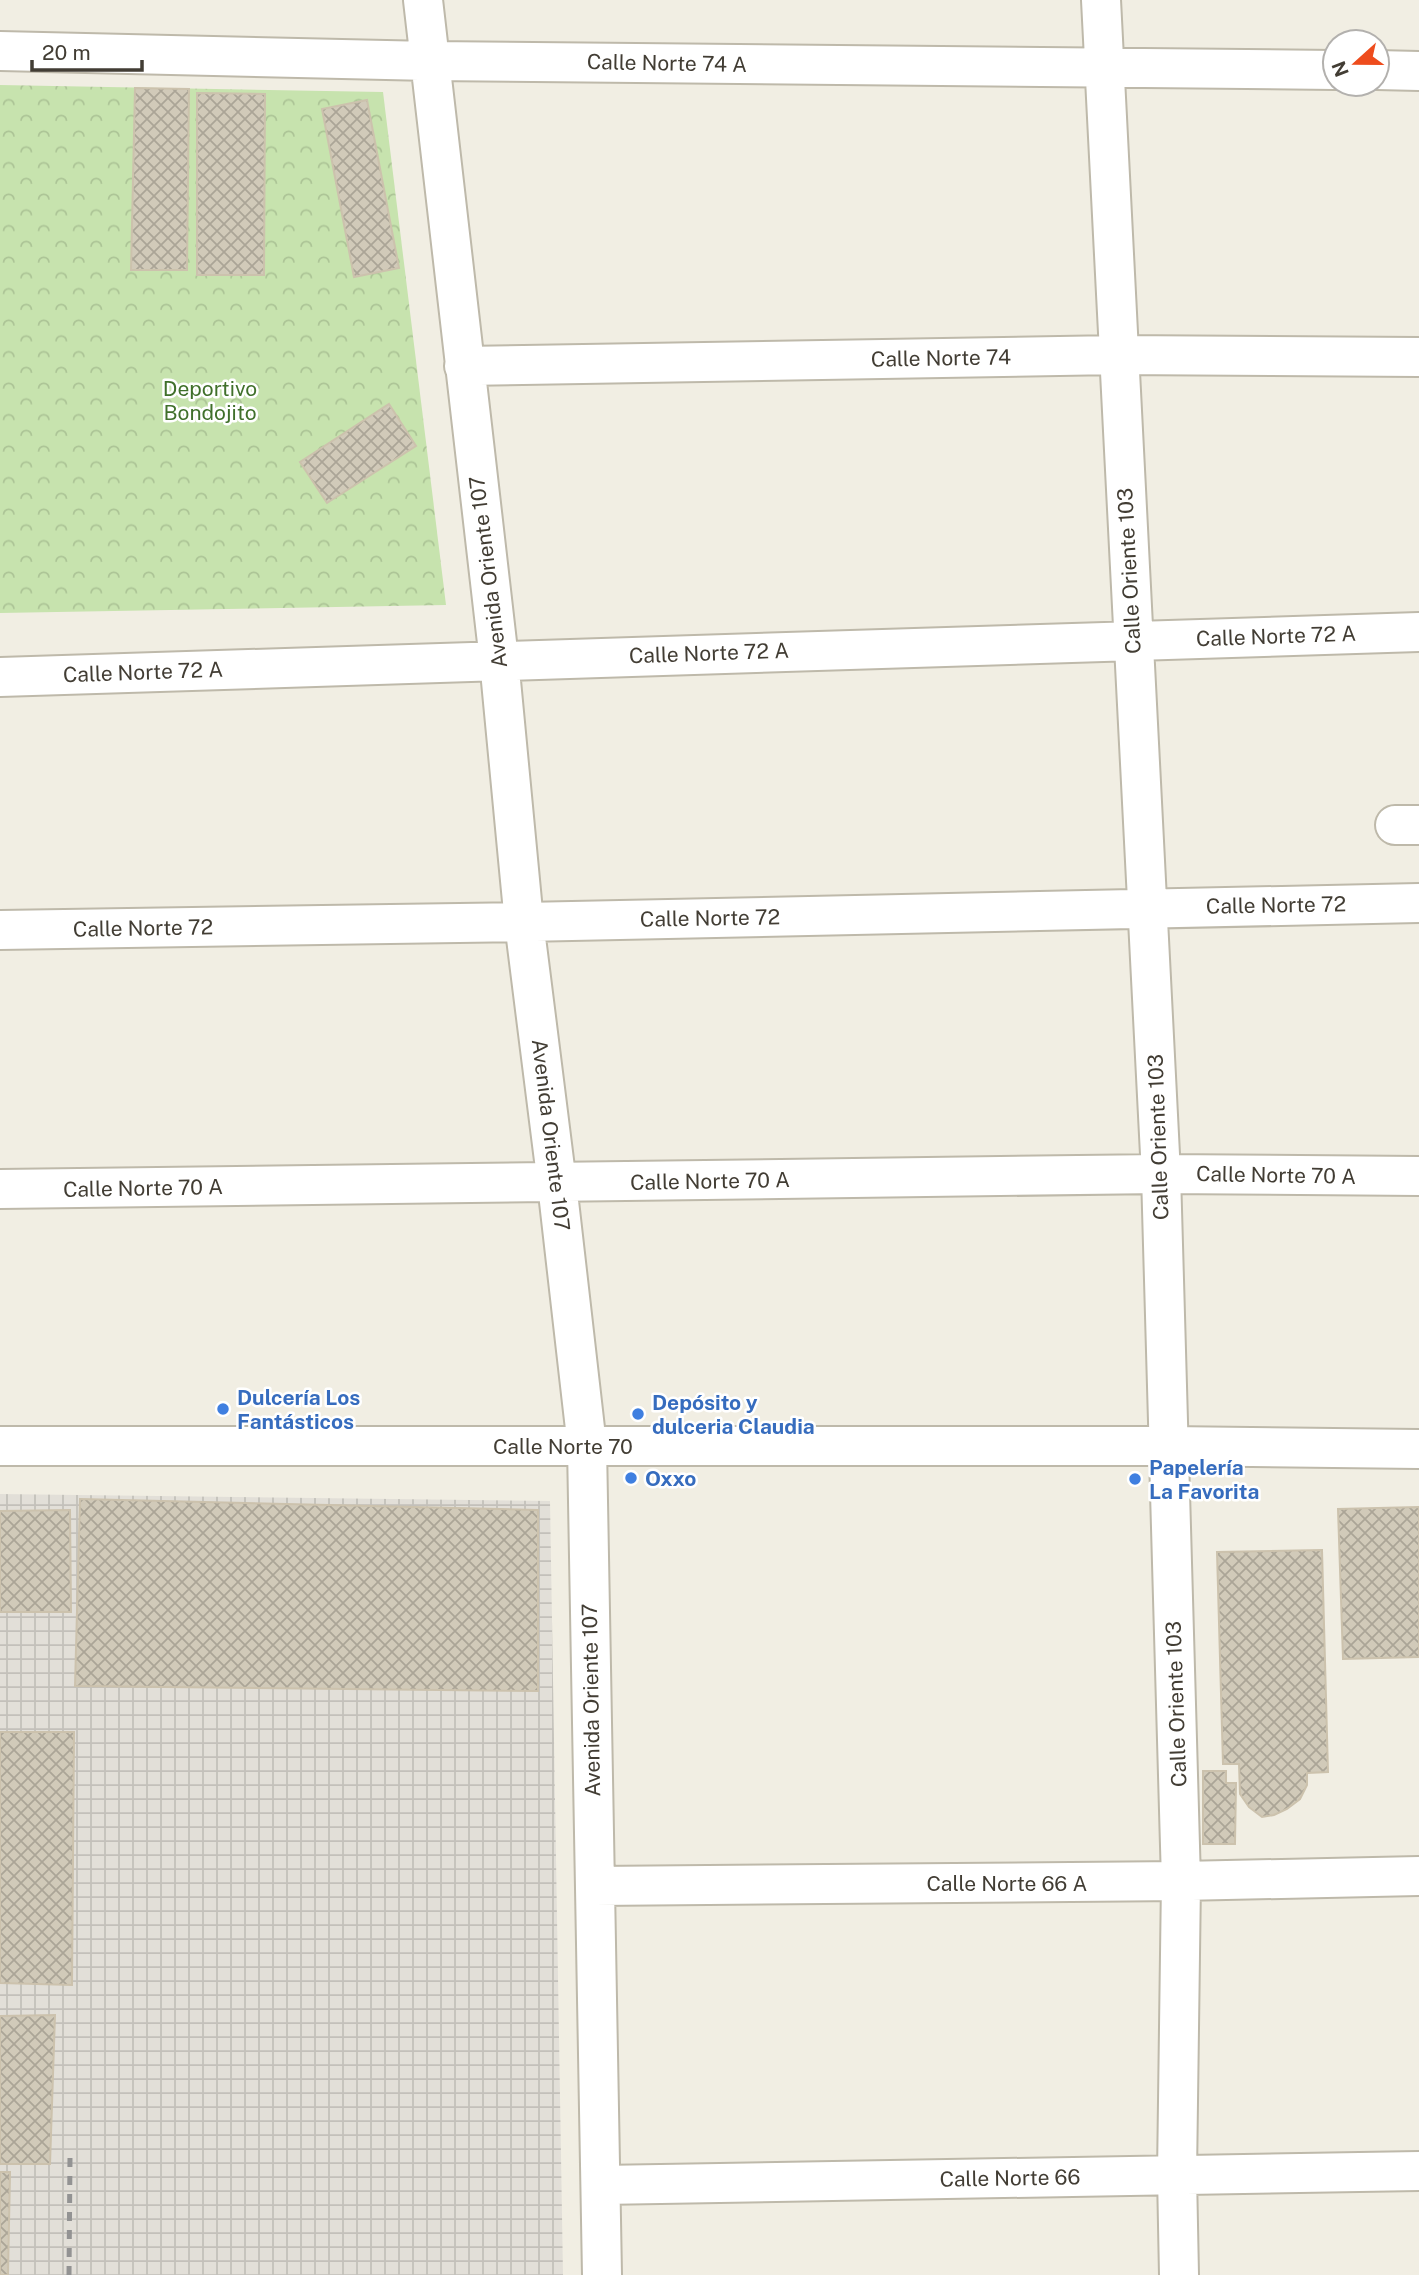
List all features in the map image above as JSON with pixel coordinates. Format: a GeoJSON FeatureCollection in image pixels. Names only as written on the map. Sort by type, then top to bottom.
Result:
{"type":"FeatureCollection","features":[{"type":"Feature","properties":{"kind":"street","name":"Avenida Oriente 107"},"geometry":{"type":"LineString","coordinates":[[423,0],[499,660],[524,922],[587,1446],[603,2275]]}},
{"type":"Feature","properties":{"kind":"street","name":"Calle Oriente 103"},"geometry":{"type":"LineString","coordinates":[[1101,0],[1160,1174],[1181,1881],[1177,2175],[1179,2275]]}},
{"type":"Feature","properties":{"kind":"street","name":"Calle Norte 74 A"},"geometry":{"type":"LineString","coordinates":[[0,51],[430,61],[1321,70]]}},
{"type":"Feature","properties":{"kind":"street"},"geometry":{"type":"LineString","coordinates":[[1391,70],[1419,71]]}},
{"type":"Feature","properties":{"kind":"street","name":"Calle Norte 74"},"geometry":{"type":"LineString","coordinates":[[464,366],[1117,355],[1419,357]]}},
{"type":"Feature","properties":{"kind":"street","name":"Calle Norte 72 A"},"geometry":{"type":"LineString","coordinates":[[0,677],[1419,632]]}},
{"type":"Feature","properties":{"kind":"street","name":"Calle Norte 72"},"geometry":{"type":"LineString","coordinates":[[0,930],[1419,903]]}},
{"type":"Feature","properties":{"kind":"street","name":"Calle Norte 70 A"},"geometry":{"type":"LineString","coordinates":[[0,1189],[557,1184],[1160,1174],[1419,1177]]}},
{"type":"Feature","properties":{"kind":"street","name":"Calle Norte 70"},"geometry":{"type":"LineString","coordinates":[[0,1446],[1419,1448]]}},
{"type":"Feature","properties":{"kind":"street","name":"Calle Norte 66 A"},"geometry":{"type":"LineString","coordinates":[[595,1886],[1181,1881],[1419,1876]]}},
{"type":"Feature","properties":{"kind":"street","name":"Calle Norte 66"},"geometry":{"type":"LineString","coordinates":[[601,2185],[1419,2171]]}},
{"type":"Feature","properties":{"kind":"shaded area"},"geometry":{"type":"Polygon","coordinates":[[[0,1494],[550,1501],[563,2275],[0,2275],[0,1494]]]}},
{"type":"Feature","properties":{"kind":"green space","name":"Deportivo Bondojito"},"geometry":{"type":"Polygon","coordinates":[[[0,85],[383,92],[446,605],[0,613],[0,85]]]}},
{"type":"Feature","properties":{"kind":"building"},"geometry":{"type":"Polygon","coordinates":[[[135,88],[189,89],[187,270],[131,270],[135,88]]]}},
{"type":"Feature","properties":{"kind":"building"},"geometry":{"type":"Polygon","coordinates":[[[197,93],[265,94],[264,275],[197,275],[197,93]]]}},
{"type":"Feature","properties":{"kind":"building"},"geometry":{"type":"Polygon","coordinates":[[[367,100],[399,268],[354,277],[322,109],[367,100]]]}},
{"type":"Feature","properties":{"kind":"building"},"geometry":{"type":"Polygon","coordinates":[[[389,404],[416,446],[327,503],[300,462],[389,404]]]}},
{"type":"Feature","properties":{"kind":"building"},"geometry":{"type":"Polygon","coordinates":[[[80,1499],[538,1510],[538,1691],[75,1686],[80,1499]]]}},
{"type":"Feature","properties":{"kind":"building"},"geometry":{"type":"Polygon","coordinates":[[[1419,1507],[1419,1657],[1343,1659],[1338,1509],[1419,1507]]]}},
{"type":"Feature","properties":{"kind":"building"},"geometry":{"type":"Polygon","coordinates":[[[70,1510],[71,1612],[0,1612],[0,1511],[70,1510]]]}},
{"type":"Feature","properties":{"kind":"building"},"geometry":{"type":"Polygon","coordinates":[[[1322,1550],[1328,1772],[1307,1773],[1307,1785],[1300,1799],[1287,1809],[1262,1817],[1249,1807],[1240,1794],[1239,1764],[1223,1764],[1217,1552],[1322,1550]]]}},
{"type":"Feature","properties":{"kind":"building"},"geometry":{"type":"Polygon","coordinates":[[[0,1732],[74,1732],[72,1985],[0,1983],[0,1732]]]}},
{"type":"Feature","properties":{"kind":"building"},"geometry":{"type":"Polygon","coordinates":[[[1203,1771],[1226,1771],[1226,1783],[1236,1783],[1235,1844],[1203,1844],[1203,1771]]]}},
{"type":"Feature","properties":{"kind":"building"},"geometry":{"type":"Polygon","coordinates":[[[55,2015],[50,2164],[0,2164],[0,2016],[55,2015]]]}},
{"type":"Feature","properties":{"kind":"building"},"geometry":{"type":"Polygon","coordinates":[[[0,2172],[10,2172],[8,2275],[0,2275],[0,2172]]]}},
{"type":"Feature","properties":{"kind":"railway"},"geometry":{"type":"LineString","coordinates":[[69,2275],[70,2157]]}},
{"type":"Feature","properties":{"kind":"place","name":"Dulcería Los Fantásticos"},"geometry":{"type":"Point","coordinates":[223,1409]}},
{"type":"Feature","properties":{"kind":"place","name":"Depósito y dulceria Claudia"},"geometry":{"type":"Point","coordinates":[638,1414]}},
{"type":"Feature","properties":{"kind":"place","name":"Oxxo"},"geometry":{"type":"Point","coordinates":[631,1478]}},
{"type":"Feature","properties":{"kind":"place","name":"Papelería La Favorita"},"geometry":{"type":"Point","coordinates":[1135,1479]}}]}
